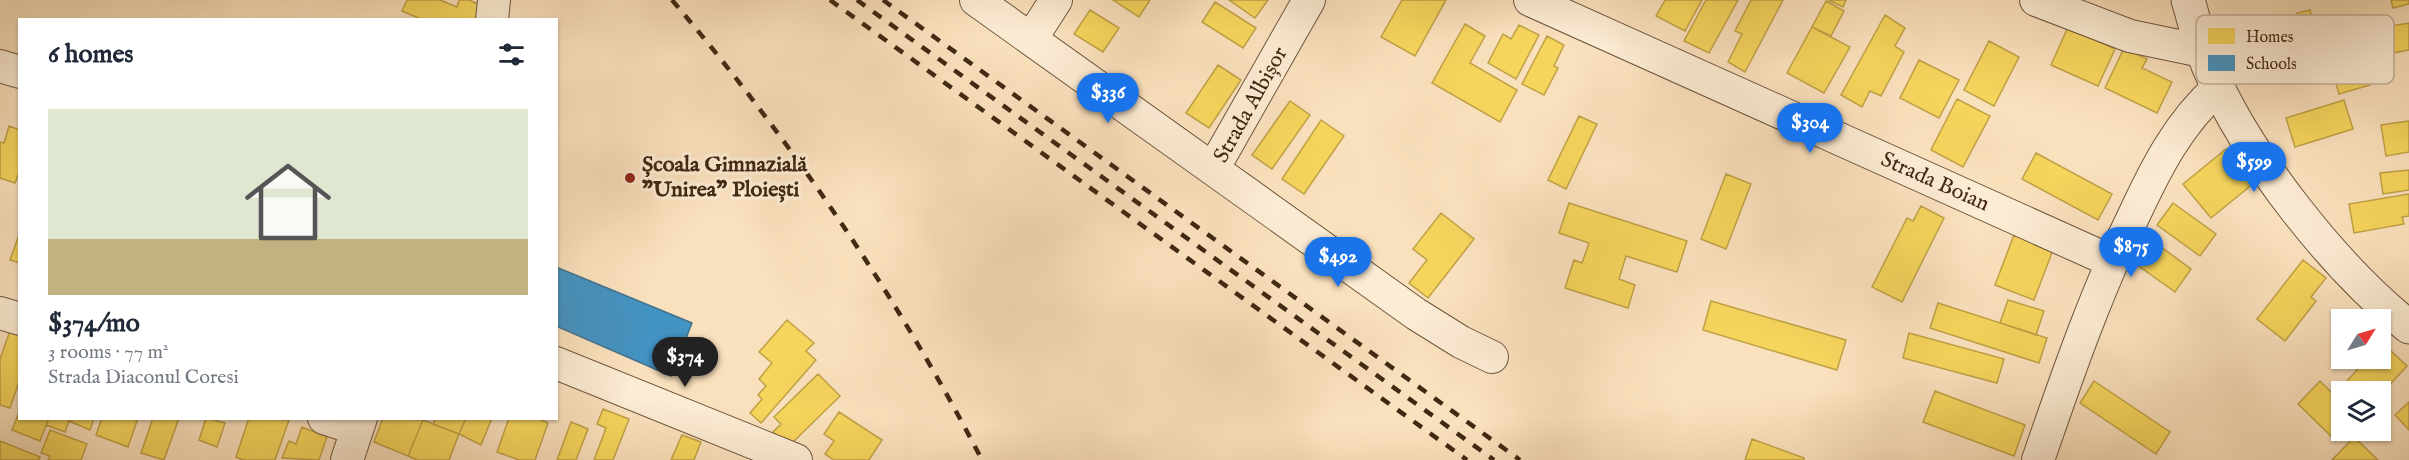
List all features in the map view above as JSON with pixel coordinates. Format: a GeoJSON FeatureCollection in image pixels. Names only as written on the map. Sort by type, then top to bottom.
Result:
{"type":"FeatureCollection","features":[{"type":"Feature","properties":{"kind":"street"},"geometry":{"type":"LineString","coordinates":[[492,18],[494,0]]}},
{"type":"Feature","properties":{"kind":"street"},"geometry":{"type":"LineString","coordinates":[[976,0],[1213,169]]}},
{"type":"Feature","properties":{"kind":"street"},"geometry":{"type":"LineString","coordinates":[[1031,39],[1056,0]]}},
{"type":"Feature","properties":{"kind":"street","name":"Strada Albișor"},"geometry":{"type":"LineString","coordinates":[[1309,0],[1213,169],[1416,314],[1461,342],[1492,357]]}},
{"type":"Feature","properties":{"kind":"street","name":"Strada Boian"},"geometry":{"type":"LineString","coordinates":[[1530,0],[2111,261]]}},
{"type":"Feature","properties":{"kind":"street"},"geometry":{"type":"LineString","coordinates":[[2036,0],[2130,36],[2196,50]]}},
{"type":"Feature","properties":{"kind":"street"},"geometry":{"type":"LineString","coordinates":[[2188,0],[2196,29]]}},
{"type":"Feature","properties":{"kind":"street"},"geometry":{"type":"LineString","coordinates":[[0,66],[18,71]]}},
{"type":"Feature","properties":{"kind":"street"},"geometry":{"type":"LineString","coordinates":[[2216,84],[2268,171],[2330,251],[2374,299],[2409,327]]}},
{"type":"Feature","properties":{"kind":"street"},"geometry":{"type":"LineString","coordinates":[[2038,460],[2111,261],[2170,145],[2197,107],[2218,88]]}},
{"type":"Feature","properties":{"kind":"street"},"geometry":{"type":"LineString","coordinates":[[0,313],[18,318]]}},
{"type":"Feature","properties":{"kind":"street"},"geometry":{"type":"LineString","coordinates":[[558,364],[796,460]]}},
{"type":"Feature","properties":{"kind":"street"},"geometry":{"type":"LineString","coordinates":[[336,420],[359,424],[346,460]]}},
{"type":"Feature","properties":{"kind":"building: Homes"},"geometry":{"type":"Polygon","coordinates":[[[407,0],[440,0],[457,7],[459,0],[469,0],[485,7],[481,18],[418,18],[402,11],[407,0]]]}},
{"type":"Feature","properties":{"kind":"building: Homes"},"geometry":{"type":"Polygon","coordinates":[[[1113,0],[1150,0],[1139,17],[1113,0]]]}},
{"type":"Feature","properties":{"kind":"building: Homes"},"geometry":{"type":"Polygon","coordinates":[[[1229,0],[1268,0],[1255,18],[1229,0]]]}},
{"type":"Feature","properties":{"kind":"building: Homes"},"geometry":{"type":"Polygon","coordinates":[[[1402,0],[1446,0],[1415,56],[1381,37],[1402,0]]]}},
{"type":"Feature","properties":{"kind":"building: Homes"},"geometry":{"type":"Polygon","coordinates":[[[1665,0],[1702,0],[1685,31],[1656,16],[1665,0]]]}},
{"type":"Feature","properties":{"kind":"building: Homes"},"geometry":{"type":"Polygon","coordinates":[[[1706,0],[1738,0],[1709,53],[1684,41],[1706,0]]]}},
{"type":"Feature","properties":{"kind":"building: Homes"},"geometry":{"type":"Polygon","coordinates":[[[1751,0],[1783,0],[1745,72],[1728,62],[1742,34],[1735,31],[1751,0]]]}},
{"type":"Feature","properties":{"kind":"building: Homes"},"geometry":{"type":"Polygon","coordinates":[[[1828,0],[1846,0],[1843,7],[1828,0]]]}},
{"type":"Feature","properties":{"kind":"building: Homes"},"geometry":{"type":"Polygon","coordinates":[[[2391,0],[2409,0],[2409,4],[2393,8],[2391,0]]]}},
{"type":"Feature","properties":{"kind":"building: Homes"},"geometry":{"type":"Polygon","coordinates":[[[1826,1],[1844,11],[1831,36],[1812,27],[1826,1]]]}},
{"type":"Feature","properties":{"kind":"building: Homes"},"geometry":{"type":"Polygon","coordinates":[[[1215,2],[1256,28],[1243,48],[1202,22],[1215,2]]]}},
{"type":"Feature","properties":{"kind":"building: Homes"},"geometry":{"type":"Polygon","coordinates":[[[1090,10],[1119,28],[1103,52],[1074,34],[1090,10]]]}},
{"type":"Feature","properties":{"kind":"building: Homes"},"geometry":{"type":"Polygon","coordinates":[[[2310,10],[2311,15],[2298,15],[2297,13],[2310,10]]]}},
{"type":"Feature","properties":{"kind":"building: Homes"},"geometry":{"type":"Polygon","coordinates":[[[1885,15],[1905,28],[1895,46],[1904,52],[1881,96],[1870,91],[1862,107],[1841,95],[1885,15]]]}},
{"type":"Feature","properties":{"kind":"building: Homes"},"geometry":{"type":"Polygon","coordinates":[[[2409,23],[2409,50],[2394,53],[2394,25],[2409,23]]]}},
{"type":"Feature","properties":{"kind":"building: Homes"},"geometry":{"type":"Polygon","coordinates":[[[1465,24],[1485,36],[1470,63],[1517,90],[1500,122],[1432,83],[1465,24]]]}},
{"type":"Feature","properties":{"kind":"building: Homes"},"geometry":{"type":"Polygon","coordinates":[[[1519,25],[1539,35],[1516,79],[1488,63],[1503,34],[1511,39],[1519,25]]]}},
{"type":"Feature","properties":{"kind":"building: Homes"},"geometry":{"type":"Polygon","coordinates":[[[1812,27],[1850,47],[1824,93],[1787,73],[1812,27]]]}},
{"type":"Feature","properties":{"kind":"building: Homes"},"geometry":{"type":"Polygon","coordinates":[[[2068,27],[2115,49],[2098,86],[2051,65],[2068,27]]]}},
{"type":"Feature","properties":{"kind":"building: Homes"},"geometry":{"type":"Polygon","coordinates":[[[1547,36],[1564,45],[1554,66],[1558,68],[1544,95],[1522,84],[1547,36]]]}},
{"type":"Feature","properties":{"kind":"building: Homes"},"geometry":{"type":"Polygon","coordinates":[[[1989,41],[2019,57],[1994,106],[1964,90],[1989,41]]]}},
{"type":"Feature","properties":{"kind":"building: Homes"},"geometry":{"type":"Polygon","coordinates":[[[2124,48],[2147,59],[2142,68],[2172,82],[2157,113],[2105,88],[2124,48]]]}},
{"type":"Feature","properties":{"kind":"building: Homes"},"geometry":{"type":"Polygon","coordinates":[[[1919,60],[1959,80],[1939,118],[1900,98],[1919,60]]]}},
{"type":"Feature","properties":{"kind":"building: Homes"},"geometry":{"type":"Polygon","coordinates":[[[1218,65],[1241,80],[1209,128],[1186,113],[1218,65]]]}},
{"type":"Feature","properties":{"kind":"building: Homes"},"geometry":{"type":"Polygon","coordinates":[[[2336,84],[2370,84],[2370,85],[2339,94],[2336,84]]]}},
{"type":"Feature","properties":{"kind":"building: Homes"},"geometry":{"type":"Polygon","coordinates":[[[1957,99],[1990,116],[1963,167],[1931,150],[1957,99]]]}},
{"type":"Feature","properties":{"kind":"building: Homes"},"geometry":{"type":"Polygon","coordinates":[[[2344,100],[2353,129],[2295,147],[2286,118],[2344,100]]]}},
{"type":"Feature","properties":{"kind":"building: Homes"},"geometry":{"type":"Polygon","coordinates":[[[1290,101],[1310,115],[1272,169],[1252,155],[1290,101]]]}},
{"type":"Feature","properties":{"kind":"building: Homes"},"geometry":{"type":"Polygon","coordinates":[[[1579,116],[1597,124],[1566,189],[1548,180],[1579,116]]]}},
{"type":"Feature","properties":{"kind":"building: Homes"},"geometry":{"type":"Polygon","coordinates":[[[1321,120],[1344,136],[1304,194],[1282,179],[1321,120]]]}},
{"type":"Feature","properties":{"kind":"building: Homes"},"geometry":{"type":"Polygon","coordinates":[[[2409,121],[2409,152],[2386,156],[2381,125],[2409,121]]]}},
{"type":"Feature","properties":{"kind":"building: Homes"},"geometry":{"type":"Polygon","coordinates":[[[9,126],[18,129],[18,175],[15,183],[0,178],[0,142],[4,143],[9,126]]]}},
{"type":"Feature","properties":{"kind":"building: Homes"},"geometry":{"type":"Polygon","coordinates":[[[2226,149],[2254,183],[2211,218],[2183,184],[2226,149]]]}},
{"type":"Feature","properties":{"kind":"building: Homes"},"geometry":{"type":"Polygon","coordinates":[[[2036,153],[2112,194],[2098,220],[2022,179],[2036,153]]]}},
{"type":"Feature","properties":{"kind":"building: Homes"},"geometry":{"type":"Polygon","coordinates":[[[2409,170],[2409,190],[2383,194],[2380,173],[2409,170]]]}},
{"type":"Feature","properties":{"kind":"building: Homes"},"geometry":{"type":"Polygon","coordinates":[[[1726,174],[1751,184],[1726,249],[1701,239],[1726,174]]]}},
{"type":"Feature","properties":{"kind":"building: Homes"},"geometry":{"type":"Polygon","coordinates":[[[2409,194],[2409,216],[2402,217],[2404,224],[2354,233],[2349,204],[2409,194]]]}},
{"type":"Feature","properties":{"kind":"building: Homes"},"geometry":{"type":"Polygon","coordinates":[[[1569,203],[1687,241],[1677,272],[1626,256],[1619,279],[1635,285],[1628,308],[1565,288],[1574,260],[1582,263],[1589,243],[1559,233],[1569,203]]]}},
{"type":"Feature","properties":{"kind":"building: Homes"},"geometry":{"type":"Polygon","coordinates":[[[2173,203],[2216,234],[2200,256],[2157,225],[2173,203]]]}},
{"type":"Feature","properties":{"kind":"building: Homes"},"geometry":{"type":"Polygon","coordinates":[[[1921,206],[1944,218],[1902,302],[1872,287],[1907,218],[1913,221],[1921,206]]]}},
{"type":"Feature","properties":{"kind":"building: Homes"},"geometry":{"type":"Polygon","coordinates":[[[1441,213],[1474,239],[1428,298],[1409,283],[1427,260],[1413,249],[1441,213]]]}},
{"type":"Feature","properties":{"kind":"building: Homes"},"geometry":{"type":"Polygon","coordinates":[[[2014,235],[2053,250],[2034,300],[1995,285],[2014,235]]]}},
{"type":"Feature","properties":{"kind":"building: Homes"},"geometry":{"type":"Polygon","coordinates":[[[18,238],[18,262],[10,260],[18,238]]]}},
{"type":"Feature","properties":{"kind":"building: Homes"},"geometry":{"type":"Polygon","coordinates":[[[2153,241],[2191,269],[2175,292],[2136,264],[2153,241]]]}},
{"type":"Feature","properties":{"kind":"building: Homes"},"geometry":{"type":"Polygon","coordinates":[[[2303,260],[2326,278],[2311,297],[2316,301],[2285,341],[2257,319],[2303,260]]]}},
{"type":"Feature","properties":{"kind":"building: Homes"},"geometry":{"type":"Polygon","coordinates":[[[2008,300],[2044,311],[2036,335],[2000,323],[2008,300]]]}},
{"type":"Feature","properties":{"kind":"building: Homes"},"geometry":{"type":"Polygon","coordinates":[[[1711,301],[1846,340],[1837,370],[1703,330],[1711,301]]]}},
{"type":"Feature","properties":{"kind":"building: Homes"},"geometry":{"type":"Polygon","coordinates":[[[1938,303],[2047,338],[2039,363],[1930,328],[1938,303]]]}},
{"type":"Feature","properties":{"kind":"building: Homes"},"geometry":{"type":"Polygon","coordinates":[[[787,320],[814,343],[806,351],[816,360],[761,423],[750,413],[762,399],[758,395],[766,386],[759,379],[772,363],[759,352],[787,320]]]}},
{"type":"Feature","properties":{"kind":"building: Homes"},"geometry":{"type":"Polygon","coordinates":[[[12,325],[18,327],[18,385],[10,408],[0,405],[0,359],[12,325]]]}},
{"type":"Feature","properties":{"kind":"building: Homes"},"geometry":{"type":"Polygon","coordinates":[[[1909,333],[2004,359],[1997,383],[1903,358],[1909,333]]]}},
{"type":"Feature","properties":{"kind":"building: Homes"},"geometry":{"type":"Polygon","coordinates":[[[2391,351],[2407,366],[2391,383],[2391,381],[2347,381],[2358,369],[2391,369],[2391,351]]]}},
{"type":"Feature","properties":{"kind":"building: Homes"},"geometry":{"type":"Polygon","coordinates":[[[818,374],[840,396],[788,447],[773,432],[781,424],[774,417],[818,374]]]}},
{"type":"Feature","properties":{"kind":"building: Homes"},"geometry":{"type":"Polygon","coordinates":[[[2094,381],[2170,432],[2156,454],[2080,403],[2094,381]]]}},
{"type":"Feature","properties":{"kind":"building: Homes"},"geometry":{"type":"Polygon","coordinates":[[[2320,381],[2331,392],[2331,436],[2298,404],[2320,381]]]}},
{"type":"Feature","properties":{"kind":"building: Homes"},"geometry":{"type":"Polygon","coordinates":[[[1935,391],[2025,425],[2014,456],[1923,422],[1935,391]]]}},
{"type":"Feature","properties":{"kind":"building: Homes"},"geometry":{"type":"Polygon","coordinates":[[[2409,402],[2409,430],[2395,415],[2409,402]]]}},
{"type":"Feature","properties":{"kind":"building: Homes"},"geometry":{"type":"Polygon","coordinates":[[[603,409],[629,419],[613,460],[594,460],[606,428],[597,424],[603,409]]]}},
{"type":"Feature","properties":{"kind":"building: Homes"},"geometry":{"type":"Polygon","coordinates":[[[839,412],[882,440],[869,460],[834,460],[825,454],[834,441],[824,434],[839,412]]]}},
{"type":"Feature","properties":{"kind":"building: Homes"},"geometry":{"type":"Polygon","coordinates":[[[18,415],[18,420],[48,420],[40,441],[12,430],[18,415]]]}},
{"type":"Feature","properties":{"kind":"building: Homes"},"geometry":{"type":"Polygon","coordinates":[[[48,420],[69,420],[65,432],[46,425],[48,420]]]}},
{"type":"Feature","properties":{"kind":"building: Homes"},"geometry":{"type":"Polygon","coordinates":[[[69,420],[93,420],[90,430],[69,420]]]}},
{"type":"Feature","properties":{"kind":"building: Homes"},"geometry":{"type":"Polygon","coordinates":[[[101,420],[137,420],[128,447],[96,435],[101,420]]]}},
{"type":"Feature","properties":{"kind":"building: Homes"},"geometry":{"type":"Polygon","coordinates":[[[152,420],[178,420],[164,460],[141,453],[152,420]]]}},
{"type":"Feature","properties":{"kind":"building: Homes"},"geometry":{"type":"Polygon","coordinates":[[[205,420],[225,423],[217,447],[199,440],[205,420]]]}},
{"type":"Feature","properties":{"kind":"building: Homes"},"geometry":{"type":"Polygon","coordinates":[[[248,420],[289,420],[275,460],[243,460],[236,457],[248,420]]]}},
{"type":"Feature","properties":{"kind":"building: Homes"},"geometry":{"type":"Polygon","coordinates":[[[382,420],[423,420],[408,456],[374,442],[382,420]]]}},
{"type":"Feature","properties":{"kind":"building: Homes"},"geometry":{"type":"Polygon","coordinates":[[[423,420],[459,434],[449,460],[417,460],[408,456],[423,420]]]}},
{"type":"Feature","properties":{"kind":"building: Homes"},"geometry":{"type":"Polygon","coordinates":[[[435,420],[465,420],[459,434],[433,424],[435,420]]]}},
{"type":"Feature","properties":{"kind":"building: Homes"},"geometry":{"type":"Polygon","coordinates":[[[465,420],[491,420],[481,445],[459,434],[465,420]]]}},
{"type":"Feature","properties":{"kind":"building: Homes"},"geometry":{"type":"Polygon","coordinates":[[[508,420],[541,420],[548,423],[535,460],[519,460],[497,452],[508,420]]]}},
{"type":"Feature","properties":{"kind":"building: Homes"},"geometry":{"type":"Polygon","coordinates":[[[571,422],[588,429],[576,460],[557,460],[571,422]]]}},
{"type":"Feature","properties":{"kind":"building: Homes"},"geometry":{"type":"Polygon","coordinates":[[[302,427],[327,437],[319,460],[282,458],[289,441],[296,444],[302,427]]]}},
{"type":"Feature","properties":{"kind":"building: Homes"},"geometry":{"type":"Polygon","coordinates":[[[50,430],[87,444],[81,460],[48,460],[50,456],[41,453],[50,430]]]}},
{"type":"Feature","properties":{"kind":"building: Homes"},"geometry":{"type":"Polygon","coordinates":[[[682,435],[701,442],[694,460],[671,460],[682,435]]]}},
{"type":"Feature","properties":{"kind":"building: Homes"},"geometry":{"type":"Polygon","coordinates":[[[1752,439],[1804,458],[1804,460],[1745,460],[1752,439]]]}},
{"type":"Feature","properties":{"kind":"building: Homes"},"geometry":{"type":"Polygon","coordinates":[[[0,441],[40,457],[39,460],[0,460],[0,441]]]}},
{"type":"Feature","properties":{"kind":"building: Homes"},"geometry":{"type":"Polygon","coordinates":[[[2350,441],[2358,441],[2378,460],[2332,460],[2350,441]]]}},
{"type":"Feature","properties":{"kind":"building: Schools"},"geometry":{"type":"Polygon","coordinates":[[[558,268],[692,323],[671,376],[558,327],[558,268]]]}},
{"type":"Feature","properties":{"kind":"railway"},"geometry":{"type":"LineString","coordinates":[[672,0],[759,108],[840,221],[915,339],[982,460]]}},
{"type":"Feature","properties":{"kind":"railway"},"geometry":{"type":"LineString","coordinates":[[830,0],[1467,460]]}},
{"type":"Feature","properties":{"kind":"railway"},"geometry":{"type":"LineString","coordinates":[[857,0],[1494,460]]}},
{"type":"Feature","properties":{"kind":"railway"},"geometry":{"type":"LineString","coordinates":[[883,0],[1520,460]]}},
{"type":"Feature","properties":{"kind":"place","name":"Școala Gimnazială \"Unirea\" Ploiești"},"geometry":{"type":"Point","coordinates":[630,178]}}]}
